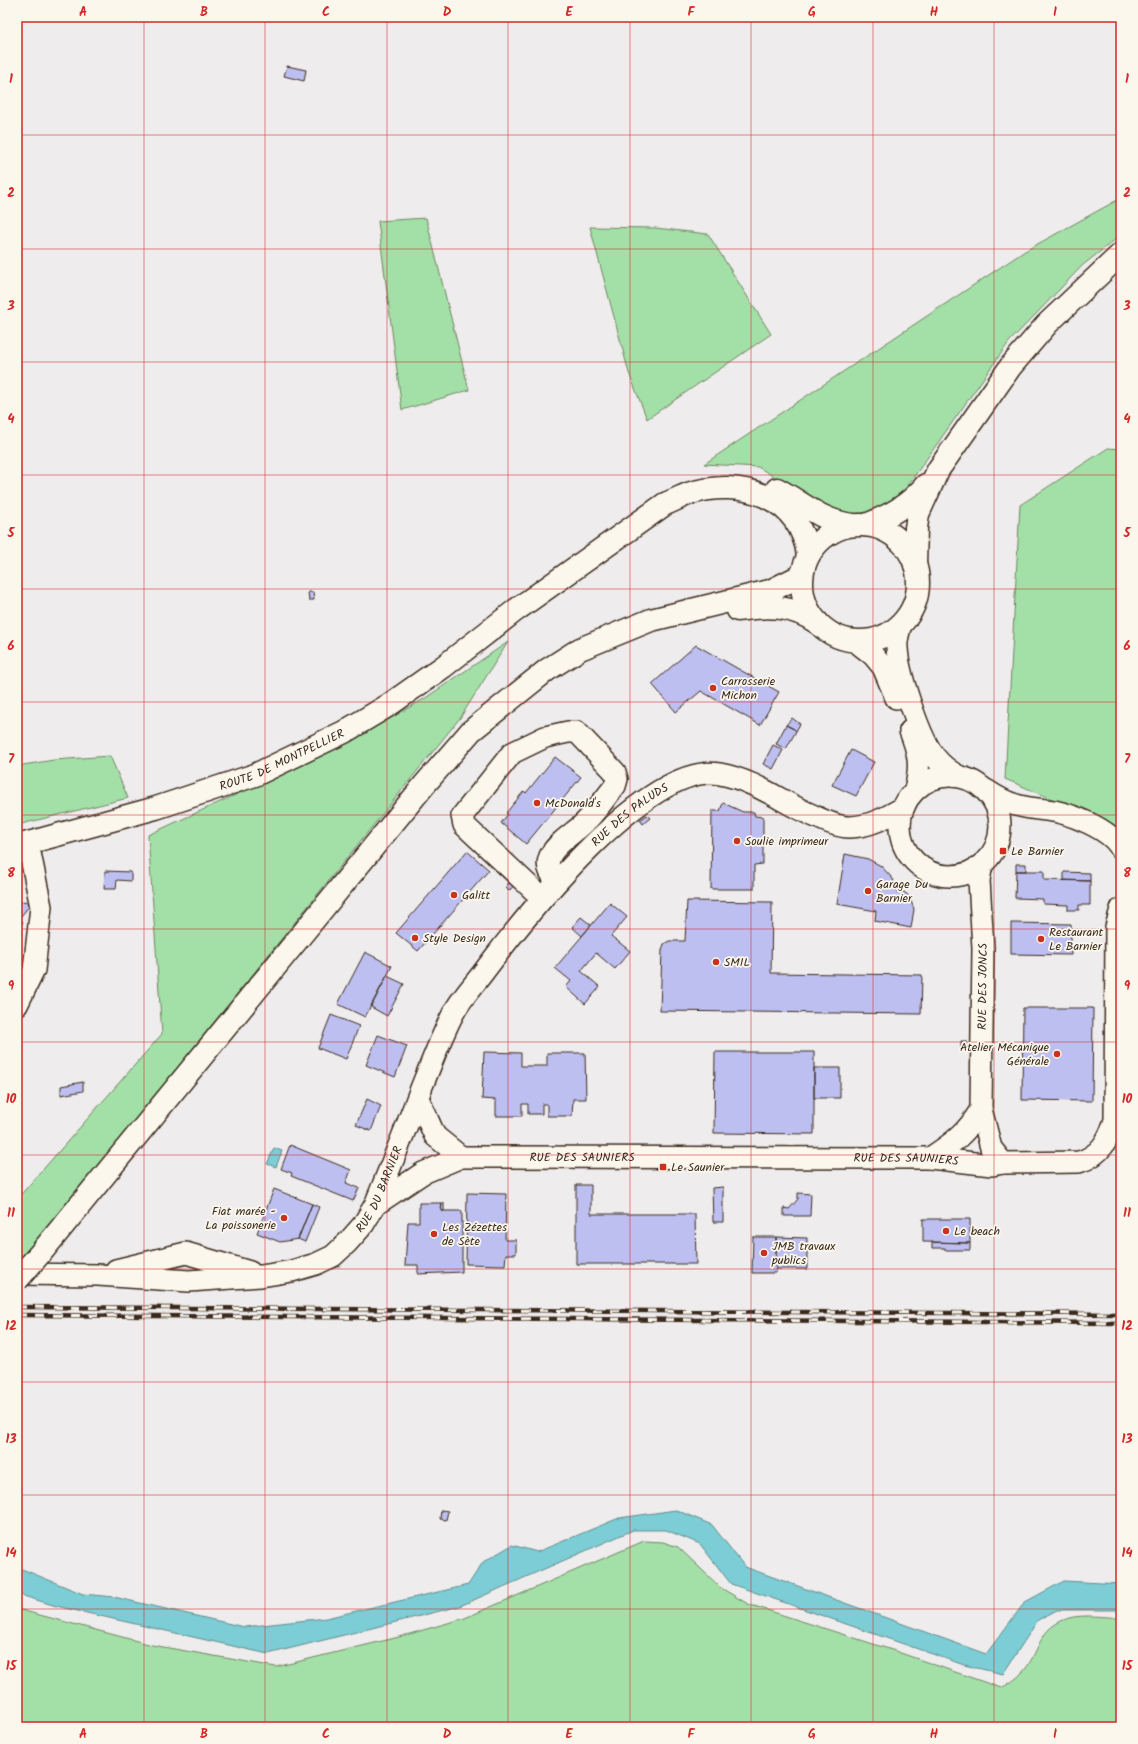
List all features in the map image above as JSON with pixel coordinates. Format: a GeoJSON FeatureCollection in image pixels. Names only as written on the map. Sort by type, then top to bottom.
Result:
{"type":"FeatureCollection","features":[{"type":"Feature","properties":{"kind":"main road"},"geometry":{"type":"LineString","coordinates":[[17,1280],[410,802],[471,731],[546,670],[580,649],[651,620],[770,591],[805,565],[822,538],[831,532],[890,516],[904,506],[919,493],[938,470],[1011,366],[1047,324],[1121,254]]}},
{"type":"Feature","properties":{"kind":"main road"},"geometry":{"type":"LineString","coordinates":[[617,634],[758,607],[776,607],[803,613],[835,636],[855,641],[880,638],[901,624],[912,609],[918,592],[915,565],[915,545],[918,514],[938,470]]}},
{"type":"Feature","properties":{"kind":"main road"},"geometry":{"type":"LineString","coordinates":[[516,610],[635,508],[659,491],[684,481],[710,476],[751,479],[774,488],[834,522],[888,531],[897,538],[911,554],[915,565]]}},
{"type":"Feature","properties":{"kind":"main road"},"geometry":{"type":"LineString","coordinates":[[516,610],[665,504],[689,494],[732,489],[750,491],[771,499],[785,508],[799,525],[806,540],[802,591],[806,606],[818,624]]}},
{"type":"Feature","properties":{"kind":"main road","name":"ROUTE DE MONTPELLIER"},"geometry":{"type":"LineString","coordinates":[[22,845],[156,808],[255,775],[344,732],[389,705],[443,667],[516,610]]}},
{"type":"Feature","properties":{"kind":"street"},"geometry":{"type":"LineString","coordinates":[[901,624],[897,640],[899,668],[923,736],[934,756],[945,768],[958,776],[973,781],[1014,805],[1047,810],[1082,821],[1113,838],[1121,849]]}},
{"type":"Feature","properties":{"kind":"street"},"geometry":{"type":"LineString","coordinates":[[855,641],[873,655],[883,666],[918,751],[919,775],[915,790],[904,807],[900,819],[903,843],[908,854],[926,870],[937,874],[955,876],[972,871],[982,865],[992,855],[998,842],[1012,824],[1034,809]]}},
{"type":"Feature","properties":{"kind":"street"},"geometry":{"type":"LineString","coordinates":[[542,898],[464,825],[462,816],[512,753],[545,737],[568,732],[576,732],[615,772],[617,779],[616,786],[581,826],[566,836],[551,853],[549,867],[552,876],[557,881]]}},
{"type":"Feature","properties":{"kind":"street","name":"RUE DES PALUDS"},"geometry":{"type":"LineString","coordinates":[[439,1045],[453,1012],[511,935],[542,898],[600,837],[668,784],[689,776],[718,774],[744,780],[826,822],[848,827],[866,825],[886,817],[904,807]]}},
{"type":"Feature","properties":{"kind":"street"},"geometry":{"type":"LineString","coordinates":[[915,790],[935,778],[958,776]]}},
{"type":"Feature","properties":{"kind":"street"},"geometry":{"type":"LineString","coordinates":[[986,790],[999,814],[1000,831],[998,842]]}},
{"type":"Feature","properties":{"kind":"street"},"geometry":{"type":"LineString","coordinates":[[17,1005],[34,970],[41,907],[22,845]]}},
{"type":"Feature","properties":{"kind":"street","name":"RUE DES JONCS"},"geometry":{"type":"LineString","coordinates":[[982,865],[979,880],[982,948],[981,1109],[992,1148],[1003,1163]]}},
{"type":"Feature","properties":{"kind":"street","name":"RUE DES SAUNIERS"},"geometry":{"type":"LineString","coordinates":[[375,1205],[424,1173],[461,1157],[930,1158],[992,1165],[1003,1163],[1079,1162],[1095,1155],[1110,1136],[1115,1120],[1116,927],[1121,909]]}},
{"type":"Feature","properties":{"kind":"street","name":"RUE DU BARNIER"},"geometry":{"type":"LineString","coordinates":[[17,1274],[98,1275],[189,1281],[262,1276],[292,1271],[316,1264],[333,1256],[363,1225],[375,1205],[439,1045]]}},
{"type":"Feature","properties":{"kind":"street"},"geometry":{"type":"LineString","coordinates":[[418,1098],[435,1136],[461,1157]]}},
{"type":"Feature","properties":{"kind":"street"},"geometry":{"type":"LineString","coordinates":[[930,1158],[955,1142],[970,1127],[981,1109]]}},
{"type":"Feature","properties":{"kind":"street","name":"RUE DU BARNIER"},"geometry":{"type":"LineString","coordinates":[[98,1275],[186,1253],[262,1276]]}},
{"type":"Feature","properties":{"kind":"street"},"geometry":{"type":"LineString","coordinates":[[205,1280],[206,1259]]}},
{"type":"Feature","properties":{"kind":"green space"},"geometry":{"type":"Polygon","coordinates":[[[1121,198],[1121,235],[1083,265],[1009,342],[901,495],[868,513],[837,514],[758,467],[704,464],[1025,251],[1121,198]]]}},
{"type":"Feature","properties":{"kind":"green space"},"geometry":{"type":"Polygon","coordinates":[[[426,218],[469,390],[402,410],[378,221],[426,218]]]}},
{"type":"Feature","properties":{"kind":"green space"},"geometry":{"type":"Polygon","coordinates":[[[590,227],[655,228],[708,234],[771,334],[647,419],[629,373],[590,227]]]}},
{"type":"Feature","properties":{"kind":"green space"},"geometry":{"type":"Polygon","coordinates":[[[1108,448],[1121,449],[1121,828],[1005,779],[1020,505],[1108,448]]]}},
{"type":"Feature","properties":{"kind":"green space"},"geometry":{"type":"Polygon","coordinates":[[[508,642],[460,718],[17,1266],[17,1199],[162,1034],[148,835],[342,746],[424,699],[508,642]]]}},
{"type":"Feature","properties":{"kind":"green space"},"geometry":{"type":"Polygon","coordinates":[[[110,756],[128,798],[17,825],[17,766],[54,760],[110,756]]]}},
{"type":"Feature","properties":{"kind":"green space"},"geometry":{"type":"Polygon","coordinates":[[[644,1541],[663,1542],[678,1547],[721,1588],[748,1604],[892,1650],[1001,1688],[1021,1674],[1030,1662],[1040,1641],[1053,1626],[1069,1618],[1081,1616],[1121,1618],[1121,1727],[17,1727],[17,1609],[152,1645],[276,1667],[399,1637],[465,1618],[644,1541]]]}},
{"type":"Feature","properties":{"kind":"water"},"geometry":{"type":"Polygon","coordinates":[[[274,1148],[282,1151],[276,1167],[267,1164],[274,1148]]]}},
{"type":"Feature","properties":{"kind":"water"},"geometry":{"type":"Polygon","coordinates":[[[676,1510],[712,1525],[745,1567],[986,1654],[1025,1602],[1064,1581],[1121,1584],[1121,1610],[1057,1610],[1038,1620],[1003,1674],[964,1665],[731,1584],[700,1544],[666,1530],[633,1530],[460,1606],[268,1654],[56,1606],[17,1594],[17,1567],[83,1594],[114,1597],[244,1627],[326,1618],[468,1585],[483,1562],[512,1545],[537,1552],[619,1518],[676,1510]]]}},
{"type":"Feature","properties":{"kind":"building"},"geometry":{"type":"Polygon","coordinates":[[[287,66],[306,70],[304,81],[284,76],[287,66]]]}},
{"type":"Feature","properties":{"kind":"building"},"geometry":{"type":"Polygon","coordinates":[[[308,592],[313,592],[314,600],[309,600],[308,592]]]}},
{"type":"Feature","properties":{"kind":"building","name":"Carrosserie Michon"},"geometry":{"type":"Polygon","coordinates":[[[696,645],[779,692],[760,725],[701,691],[676,712],[652,684],[696,645]]]}},
{"type":"Feature","properties":{"kind":"building"},"geometry":{"type":"Polygon","coordinates":[[[792,718],[800,724],[796,731],[786,725],[792,718]]]}},
{"type":"Feature","properties":{"kind":"building"},"geometry":{"type":"Polygon","coordinates":[[[786,725],[796,731],[786,749],[776,744],[786,725]]]}},
{"type":"Feature","properties":{"kind":"building"},"geometry":{"type":"Polygon","coordinates":[[[773,745],[783,750],[773,769],[763,764],[773,745]]]}},
{"type":"Feature","properties":{"kind":"building"},"geometry":{"type":"Polygon","coordinates":[[[851,750],[874,762],[856,796],[832,785],[851,750]]]}},
{"type":"Feature","properties":{"kind":"building","name":"McDonald's"},"geometry":{"type":"Polygon","coordinates":[[[555,757],[581,777],[526,844],[501,823],[508,814],[506,813],[524,791],[526,793],[555,757]]]}},
{"type":"Feature","properties":{"kind":"building","name":"Soulie imprimeur"},"geometry":{"type":"Polygon","coordinates":[[[723,803],[743,812],[754,812],[755,816],[763,817],[763,864],[754,865],[754,889],[711,889],[712,811],[720,811],[723,803]]]}},
{"type":"Feature","properties":{"kind":"building"},"geometry":{"type":"Polygon","coordinates":[[[647,815],[650,818],[643,824],[640,820],[647,815]]]}},
{"type":"Feature","properties":{"kind":"building"},"geometry":{"type":"Polygon","coordinates":[[[467,851],[489,870],[418,951],[396,933],[467,851]]]}},
{"type":"Feature","properties":{"kind":"building","name":"Garage Du Barnier"},"geometry":{"type":"Polygon","coordinates":[[[845,854],[868,859],[881,866],[893,879],[897,891],[904,892],[909,896],[914,909],[911,928],[875,921],[876,911],[837,904],[845,854]]]}},
{"type":"Feature","properties":{"kind":"building"},"geometry":{"type":"Polygon","coordinates":[[[1016,864],[1026,864],[1026,871],[1016,871],[1016,864]]]}},
{"type":"Feature","properties":{"kind":"building"},"geometry":{"type":"Polygon","coordinates":[[[105,871],[131,872],[131,881],[117,880],[116,889],[104,889],[105,871]]]}},
{"type":"Feature","properties":{"kind":"building"},"geometry":{"type":"Polygon","coordinates":[[[1016,871],[1044,871],[1044,880],[1090,881],[1090,905],[1079,905],[1079,910],[1068,910],[1068,905],[1043,904],[1043,899],[1015,898],[1016,871]]]}},
{"type":"Feature","properties":{"kind":"building"},"geometry":{"type":"Polygon","coordinates":[[[1064,872],[1090,873],[1090,881],[1064,880],[1064,872]]]}},
{"type":"Feature","properties":{"kind":"building"},"geometry":{"type":"Polygon","coordinates":[[[511,881],[515,884],[509,891],[505,887],[511,881]]]}},
{"type":"Feature","properties":{"kind":"building"},"geometry":{"type":"Polygon","coordinates":[[[25,901],[30,905],[17,921],[17,903],[25,901]]]}},
{"type":"Feature","properties":{"kind":"building","name":"SMIL"},"geometry":{"type":"Polygon","coordinates":[[[687,901],[772,902],[771,973],[922,975],[921,1014],[660,1011],[662,950],[664,944],[669,941],[685,941],[687,901]]]}},
{"type":"Feature","properties":{"kind":"building"},"geometry":{"type":"Polygon","coordinates":[[[610,903],[627,917],[611,936],[630,951],[615,969],[596,953],[581,971],[600,987],[585,1004],[566,987],[571,981],[555,968],[610,903]]]}},
{"type":"Feature","properties":{"kind":"building"},"geometry":{"type":"Polygon","coordinates":[[[581,917],[591,925],[582,936],[572,927],[581,917]]]}},
{"type":"Feature","properties":{"kind":"building"},"geometry":{"type":"Polygon","coordinates":[[[19,918],[23,922],[17,929],[17,921],[19,918]]]}},
{"type":"Feature","properties":{"kind":"building","name":"Restaurant Le Barnier"},"geometry":{"type":"Polygon","coordinates":[[[1011,923],[1071,924],[1071,955],[1011,954],[1011,923]]]}},
{"type":"Feature","properties":{"kind":"building"},"geometry":{"type":"Polygon","coordinates":[[[365,952],[392,966],[365,1017],[338,1004],[365,952]]]}},
{"type":"Feature","properties":{"kind":"building"},"geometry":{"type":"Polygon","coordinates":[[[387,976],[404,984],[387,1016],[371,1007],[387,976]]]}},
{"type":"Feature","properties":{"kind":"building","name":"Atelier Mécanique Générale"},"geometry":{"type":"Polygon","coordinates":[[[1023,1008],[1093,1008],[1092,1101],[1022,1100],[1023,1008]]]}},
{"type":"Feature","properties":{"kind":"building"},"geometry":{"type":"Polygon","coordinates":[[[331,1015],[359,1026],[346,1059],[318,1048],[331,1015]]]}},
{"type":"Feature","properties":{"kind":"building"},"geometry":{"type":"Polygon","coordinates":[[[378,1035],[407,1046],[395,1077],[366,1065],[378,1035]]]}},
{"type":"Feature","properties":{"kind":"building"},"geometry":{"type":"Polygon","coordinates":[[[961,1041],[966,1041],[966,1048],[961,1048],[961,1041]]]}},
{"type":"Feature","properties":{"kind":"building"},"geometry":{"type":"Polygon","coordinates":[[[484,1052],[521,1053],[521,1066],[547,1066],[547,1053],[585,1053],[586,1099],[573,1099],[572,1116],[547,1116],[547,1104],[542,1104],[542,1114],[528,1114],[528,1104],[522,1104],[522,1116],[496,1116],[496,1100],[482,1099],[484,1052]]]}},
{"type":"Feature","properties":{"kind":"building"},"geometry":{"type":"Polygon","coordinates":[[[715,1052],[814,1052],[814,1134],[714,1133],[715,1052]]]}},
{"type":"Feature","properties":{"kind":"building"},"geometry":{"type":"Polygon","coordinates":[[[814,1068],[840,1068],[840,1098],[814,1098],[814,1068]]]}},
{"type":"Feature","properties":{"kind":"building"},"geometry":{"type":"Polygon","coordinates":[[[83,1082],[83,1091],[61,1095],[61,1086],[83,1082]]]}},
{"type":"Feature","properties":{"kind":"building"},"geometry":{"type":"Polygon","coordinates":[[[367,1099],[381,1106],[371,1131],[356,1125],[367,1099]]]}},
{"type":"Feature","properties":{"kind":"building"},"geometry":{"type":"Polygon","coordinates":[[[290,1145],[351,1170],[346,1183],[359,1188],[353,1201],[291,1176],[292,1173],[281,1169],[290,1145]]]}},
{"type":"Feature","properties":{"kind":"building"},"geometry":{"type":"Polygon","coordinates":[[[576,1185],[591,1185],[591,1214],[695,1214],[696,1264],[576,1264],[576,1185]]]}},
{"type":"Feature","properties":{"kind":"building"},"geometry":{"type":"Polygon","coordinates":[[[723,1187],[723,1222],[713,1222],[712,1188],[723,1187]]]}},
{"type":"Feature","properties":{"kind":"building","name":"Fiat marée - La poissonerie"},"geometry":{"type":"Polygon","coordinates":[[[274,1189],[312,1204],[298,1239],[280,1242],[257,1233],[274,1189]]]}},
{"type":"Feature","properties":{"kind":"building"},"geometry":{"type":"Polygon","coordinates":[[[467,1193],[506,1194],[505,1240],[516,1240],[516,1254],[506,1254],[505,1265],[466,1264],[467,1193]]]}},
{"type":"Feature","properties":{"kind":"building"},"geometry":{"type":"Polygon","coordinates":[[[798,1193],[811,1194],[810,1216],[784,1216],[784,1208],[789,1209],[798,1199],[798,1193]]]}},
{"type":"Feature","properties":{"kind":"building","name":"Les Zézettes de Sète"},"geometry":{"type":"Polygon","coordinates":[[[419,1203],[442,1203],[441,1211],[462,1211],[462,1272],[418,1274],[418,1265],[405,1265],[408,1222],[419,1222],[419,1203]]]}},
{"type":"Feature","properties":{"kind":"building"},"geometry":{"type":"Polygon","coordinates":[[[442,1203],[444,1203],[444,1211],[441,1211],[442,1203]]]}},
{"type":"Feature","properties":{"kind":"building"},"geometry":{"type":"Polygon","coordinates":[[[312,1204],[319,1207],[305,1242],[298,1239],[312,1204]]]}},
{"type":"Feature","properties":{"kind":"building","name":"Le beach"},"geometry":{"type":"Polygon","coordinates":[[[923,1219],[970,1219],[970,1243],[923,1242],[923,1219]]]}},
{"type":"Feature","properties":{"kind":"building","name":"JMB travaux publics"},"geometry":{"type":"Polygon","coordinates":[[[753,1237],[776,1237],[776,1273],[752,1273],[753,1237]]]}},
{"type":"Feature","properties":{"kind":"building"},"geometry":{"type":"Polygon","coordinates":[[[776,1237],[807,1238],[807,1269],[776,1269],[776,1237]]]}},
{"type":"Feature","properties":{"kind":"building"},"geometry":{"type":"Polygon","coordinates":[[[932,1242],[970,1243],[970,1250],[945,1250],[945,1248],[932,1248],[932,1242]]]}},
{"type":"Feature","properties":{"kind":"building"},"geometry":{"type":"Polygon","coordinates":[[[441,1510],[448,1511],[446,1520],[440,1519],[441,1510]]]}},
{"type":"Feature","properties":{"kind":"railway"},"geometry":{"type":"LineString","coordinates":[[17,1307],[1121,1314]]}},
{"type":"Feature","properties":{"kind":"railway"},"geometry":{"type":"LineString","coordinates":[[17,1315],[1121,1323]]}},
{"type":"Feature","properties":{"kind":"place","name":"Carrosserie Michon"},"geometry":{"type":"Point","coordinates":[713,688]}},
{"type":"Feature","properties":{"kind":"place","name":"McDonald's"},"geometry":{"type":"Point","coordinates":[537,803]}},
{"type":"Feature","properties":{"kind":"place","name":"Soulie imprimeur"},"geometry":{"type":"Point","coordinates":[737,841]}},
{"type":"Feature","properties":{"kind":"place","name":"Le Barnier"},"geometry":{"type":"Point","coordinates":[1003,851]}},
{"type":"Feature","properties":{"kind":"place","name":"Garage Du Barnier"},"geometry":{"type":"Point","coordinates":[868,891]}},
{"type":"Feature","properties":{"kind":"place","name":"Galitt"},"geometry":{"type":"Point","coordinates":[454,895]}},
{"type":"Feature","properties":{"kind":"place","name":"Style Design"},"geometry":{"type":"Point","coordinates":[415,938]}},
{"type":"Feature","properties":{"kind":"place","name":"Restaurant Le Barnier"},"geometry":{"type":"Point","coordinates":[1041,939]}},
{"type":"Feature","properties":{"kind":"place","name":"SMIL"},"geometry":{"type":"Point","coordinates":[716,962]}},
{"type":"Feature","properties":{"kind":"place","name":"Atelier Mécanique Générale"},"geometry":{"type":"Point","coordinates":[1057,1054]}},
{"type":"Feature","properties":{"kind":"place","name":"Le Saunier"},"geometry":{"type":"Point","coordinates":[663,1167]}},
{"type":"Feature","properties":{"kind":"place","name":"Fiat marée - La poissonerie"},"geometry":{"type":"Point","coordinates":[284,1218]}},
{"type":"Feature","properties":{"kind":"place","name":"Le beach"},"geometry":{"type":"Point","coordinates":[946,1231]}},
{"type":"Feature","properties":{"kind":"place","name":"Les Zézettes de Sète"},"geometry":{"type":"Point","coordinates":[434,1234]}},
{"type":"Feature","properties":{"kind":"place","name":"JMB travaux publics"},"geometry":{"type":"Point","coordinates":[764,1253]}}]}
